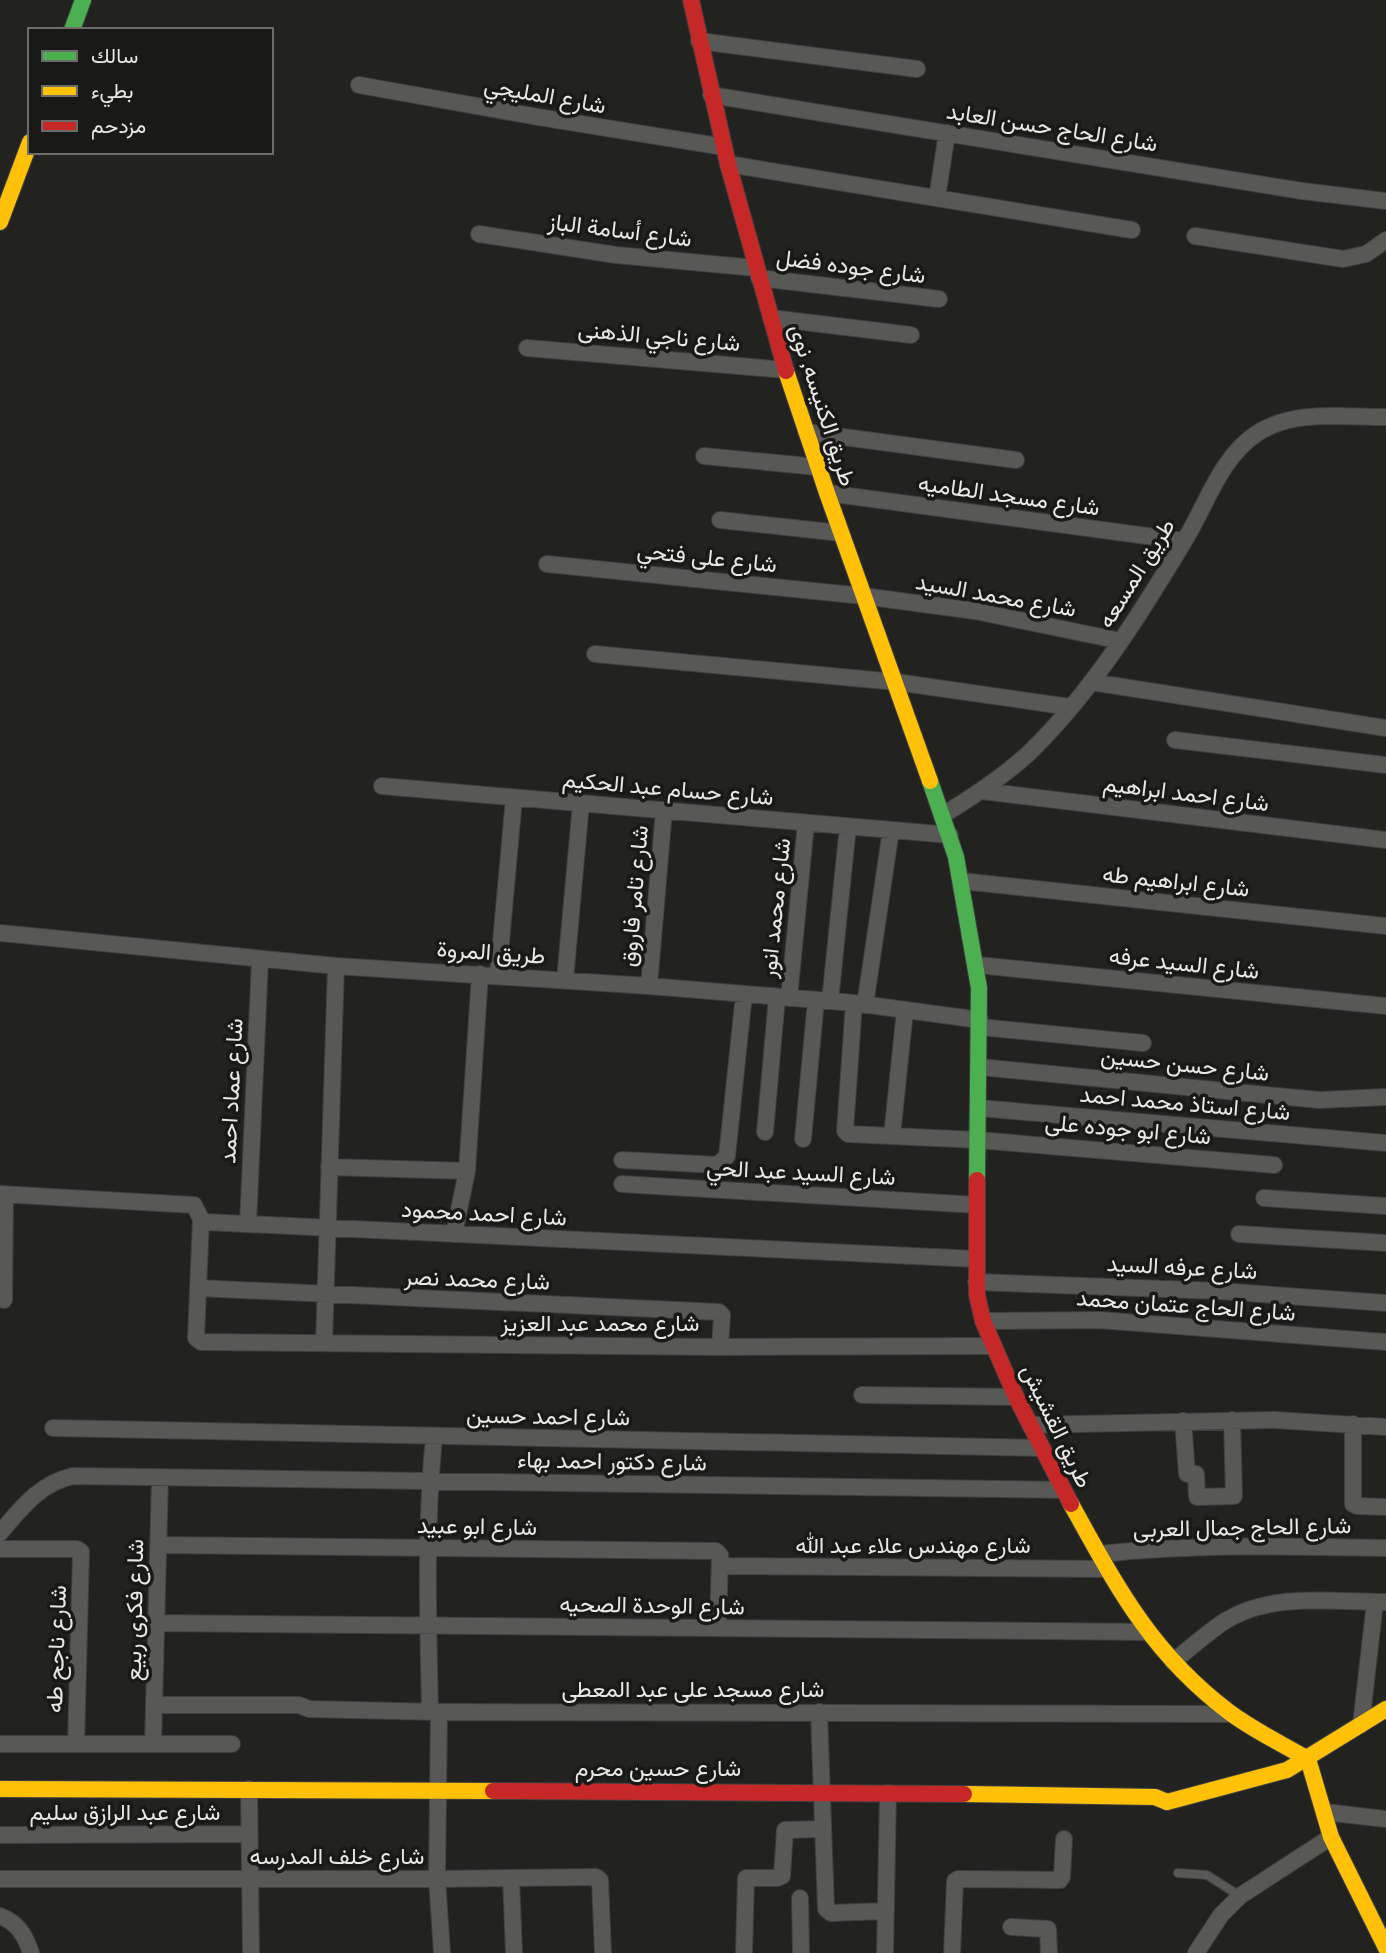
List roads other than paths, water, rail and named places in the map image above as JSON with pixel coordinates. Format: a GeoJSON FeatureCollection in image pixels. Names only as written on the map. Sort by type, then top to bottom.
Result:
{"type":"FeatureCollection","features":[{"type":"Feature","properties":{"kind":"street"},"geometry":{"type":"LineString","coordinates":[[73,28],[83,0]]}},
{"type":"Feature","properties":{"kind":"street","name":"طريق الكنيسه, نوى"},"geometry":{"type":"LineString","coordinates":[[691,0],[728,164],[786,370],[827,494],[943,815]]}},
{"type":"Feature","properties":{"kind":"street"},"geometry":{"type":"LineString","coordinates":[[699,41],[917,69]]}},
{"type":"Feature","properties":{"kind":"street","name":"شارع المليجي"},"geometry":{"type":"LineString","coordinates":[[359,85],[724,147]]}},
{"type":"Feature","properties":{"kind":"street","name":"شارع الحاج حسن العابد"},"geometry":{"type":"LineString","coordinates":[[711,95],[1301,191],[1386,201]]}},
{"type":"Feature","properties":{"kind":"street"},"geometry":{"type":"LineString","coordinates":[[937,198],[947,133]]}},
{"type":"Feature","properties":{"kind":"street"},"geometry":{"type":"LineString","coordinates":[[0,222],[28,147]]}},
{"type":"Feature","properties":{"kind":"street"},"geometry":{"type":"LineString","coordinates":[[728,164],[1132,230]]}},
{"type":"Feature","properties":{"kind":"street","name":"شارع أسامة الباز"},"geometry":{"type":"LineString","coordinates":[[479,234],[757,273]]}},
{"type":"Feature","properties":{"kind":"street"},"geometry":{"type":"LineString","coordinates":[[1195,236],[1343,258],[1366,254],[1386,240]]}},
{"type":"Feature","properties":{"kind":"street","name":"شارع جوده فضل"},"geometry":{"type":"LineString","coordinates":[[757,273],[939,299]]}},
{"type":"Feature","properties":{"kind":"street"},"geometry":{"type":"LineString","coordinates":[[771,318],[911,335]]}},
{"type":"Feature","properties":{"kind":"street","name":"شارع ناجي الذهنى"},"geometry":{"type":"LineString","coordinates":[[527,348],[786,370]]}},
{"type":"Feature","properties":{"kind":"street","name":"طريق المسعه"},"geometry":{"type":"LineString","coordinates":[[943,815],[982,791],[1029,753],[1091,681],[1121,641],[1184,541],[1226,464],[1240,447],[1276,424],[1297,418],[1386,417]]}},
{"type":"Feature","properties":{"kind":"street"},"geometry":{"type":"LineString","coordinates":[[806,432],[1016,460]]}},
{"type":"Feature","properties":{"kind":"street"},"geometry":{"type":"LineString","coordinates":[[704,456],[818,467]]}},
{"type":"Feature","properties":{"kind":"street","name":"شارع مسجد الطاميه"},"geometry":{"type":"LineString","coordinates":[[827,494],[1184,541]]}},
{"type":"Feature","properties":{"kind":"street"},"geometry":{"type":"LineString","coordinates":[[720,520],[841,533]]}},
{"type":"Feature","properties":{"kind":"street","name":"شارع على فتحي"},"geometry":{"type":"LineString","coordinates":[[547,564],[863,596]]}},
{"type":"Feature","properties":{"kind":"street","name":"شارع محمد السيد"},"geometry":{"type":"LineString","coordinates":[[863,596],[975,611],[1121,641]]}},
{"type":"Feature","properties":{"kind":"street"},"geometry":{"type":"LineString","coordinates":[[595,654],[896,682],[1070,707]]}},
{"type":"Feature","properties":{"kind":"street"},"geometry":{"type":"LineString","coordinates":[[1091,681],[1386,729]]}},
{"type":"Feature","properties":{"kind":"street"},"geometry":{"type":"LineString","coordinates":[[1175,740],[1386,765]]}},
{"type":"Feature","properties":{"kind":"street","name":"شارع حسام عبد الحكيم"},"geometry":{"type":"LineString","coordinates":[[382,786],[950,835]]}},
{"type":"Feature","properties":{"kind":"street","name":"شارع احمد ابراهيم"},"geometry":{"type":"LineString","coordinates":[[982,791],[1386,840]]}},
{"type":"Feature","properties":{"kind":"street"},"geometry":{"type":"LineString","coordinates":[[498,975],[513,797]]}},
{"type":"Feature","properties":{"kind":"street"},"geometry":{"type":"LineString","coordinates":[[565,980],[581,803]]}},
{"type":"Feature","properties":{"kind":"street","name":"شارع تامر فاروق"},"geometry":{"type":"LineString","coordinates":[[649,986],[664,810]]}},
{"type":"Feature","properties":{"kind":"street","name":"طريق القشيش"},"geometry":{"type":"LineString","coordinates":[[943,815],[961,881],[977,965],[980,1067],[976,1282],[983,1321],[1016,1397],[1063,1490],[1125,1601],[1147,1632],[1189,1679],[1232,1714],[1308,1759]]}},
{"type":"Feature","properties":{"kind":"street","name":"شارع محمد انور"},"geometry":{"type":"LineString","coordinates":[[765,1132],[806,823]]}},
{"type":"Feature","properties":{"kind":"street"},"geometry":{"type":"LineString","coordinates":[[803,1139],[848,826]]}},
{"type":"Feature","properties":{"kind":"street"},"geometry":{"type":"LineString","coordinates":[[859,1004],[891,830]]}},
{"type":"Feature","properties":{"kind":"street","name":"شارع ابراهيم طه"},"geometry":{"type":"LineString","coordinates":[[961,881],[1386,926]]}},
{"type":"Feature","properties":{"kind":"street","name":"طريق المروة"},"geometry":{"type":"LineString","coordinates":[[0,933],[260,960],[649,986],[859,1004],[980,1024],[1143,1043]]}},
{"type":"Feature","properties":{"kind":"street","name":"شارع عماد احمد"},"geometry":{"type":"LineString","coordinates":[[248,1224],[260,960]]}},
{"type":"Feature","properties":{"kind":"street","name":"شارع السيد عرفه"},"geometry":{"type":"LineString","coordinates":[[977,965],[1386,1006]]}},
{"type":"Feature","properties":{"kind":"street"},"geometry":{"type":"LineString","coordinates":[[324,1343],[336,966]]}},
{"type":"Feature","properties":{"kind":"street"},"geometry":{"type":"LineString","coordinates":[[454,1234],[467,1171],[480,974]]}},
{"type":"Feature","properties":{"kind":"street"},"geometry":{"type":"LineString","coordinates":[[622,1160],[718,1165],[727,1156],[744,994]]}},
{"type":"Feature","properties":{"kind":"street","name":"شارع ابو جوده على"},"geometry":{"type":"LineString","coordinates":[[859,1004],[845,1131],[848,1134],[978,1140],[1273,1165]]}},
{"type":"Feature","properties":{"kind":"street"},"geometry":{"type":"LineString","coordinates":[[892,1136],[905,1010]]}},
{"type":"Feature","properties":{"kind":"street","name":"شارع حسن حسين"},"geometry":{"type":"LineString","coordinates":[[980,1067],[1319,1100],[1386,1097]]}},
{"type":"Feature","properties":{"kind":"street","name":"شارع استاذ محمد احمد"},"geometry":{"type":"LineString","coordinates":[[979,1108],[1386,1143]]}},
{"type":"Feature","properties":{"kind":"street"},"geometry":{"type":"LineString","coordinates":[[329,1167],[467,1171]]}},
{"type":"Feature","properties":{"kind":"street","name":"شارع السيد عبد الحي"},"geometry":{"type":"LineString","coordinates":[[622,1184],[977,1205]]}},
{"type":"Feature","properties":{"kind":"street"},"geometry":{"type":"LineString","coordinates":[[2,1194],[4,1300]]}},
{"type":"Feature","properties":{"kind":"street","name":"شارع احمد محمود"},"geometry":{"type":"LineString","coordinates":[[2,1194],[194,1205],[201,1219],[206,1222],[976,1259]]}},
{"type":"Feature","properties":{"kind":"street"},"geometry":{"type":"LineString","coordinates":[[1264,1198],[1386,1206]]}},
{"type":"Feature","properties":{"kind":"street"},"geometry":{"type":"LineString","coordinates":[[198,1288],[201,1219]]}},
{"type":"Feature","properties":{"kind":"street"},"geometry":{"type":"LineString","coordinates":[[1239,1234],[1386,1243]]}},
{"type":"Feature","properties":{"kind":"street","name":"شارع عرفه السيد"},"geometry":{"type":"LineString","coordinates":[[976,1282],[1205,1290],[1386,1303]]}},
{"type":"Feature","properties":{"kind":"street","name":"شارع محمد نصر"},"geometry":{"type":"LineString","coordinates":[[198,1288],[719,1312],[722,1315],[720,1347]]}},
{"type":"Feature","properties":{"kind":"street","name":"شارع محمد عبد العزيز"},"geometry":{"type":"LineString","coordinates":[[198,1288],[196,1338],[205,1343],[994,1346]]}},
{"type":"Feature","properties":{"kind":"street","name":"شارع الحاج عتمان محمد"},"geometry":{"type":"LineString","coordinates":[[983,1321],[1099,1320],[1386,1342]]}},
{"type":"Feature","properties":{"kind":"street"},"geometry":{"type":"LineString","coordinates":[[862,1395],[1016,1397]]}},
{"type":"Feature","properties":{"kind":"street"},"geometry":{"type":"LineString","coordinates":[[1184,1422],[1187,1474],[1196,1474],[1198,1497],[1234,1496],[1232,1420]]}},
{"type":"Feature","properties":{"kind":"street"},"geometry":{"type":"LineString","coordinates":[[1030,1425],[1232,1420],[1386,1427]]}},
{"type":"Feature","properties":{"kind":"street"},"geometry":{"type":"LineString","coordinates":[[1353,1424],[1353,1504],[1386,1507]]}},
{"type":"Feature","properties":{"kind":"street","name":"شارع احمد حسين"},"geometry":{"type":"LineString","coordinates":[[53,1429],[1041,1448]]}},
{"type":"Feature","properties":{"kind":"street"},"geometry":{"type":"LineString","coordinates":[[435,1437],[430,1481],[428,1626],[439,1790],[438,1879],[442,1953]]}},
{"type":"Feature","properties":{"kind":"street","name":"شارع دكتور احمد بهاء"},"geometry":{"type":"LineString","coordinates":[[0,1533],[26,1502],[60,1479],[73,1476],[1063,1490]]}},
{"type":"Feature","properties":{"kind":"street","name":"شارع فكرى ربيع"},"geometry":{"type":"LineString","coordinates":[[153,1744],[160,1478]]}},
{"type":"Feature","properties":{"kind":"street","name":"شارع ابو عبيد"},"geometry":{"type":"LineString","coordinates":[[158,1545],[716,1551],[720,1555],[720,1566]]}},
{"type":"Feature","properties":{"kind":"street","name":"شارع الحاج جمال العربى"},"geometry":{"type":"LineString","coordinates":[[1103,1561],[1163,1547],[1386,1548]]}},
{"type":"Feature","properties":{"kind":"street"},"geometry":{"type":"LineString","coordinates":[[0,1549],[0,1567]]}},
{"type":"Feature","properties":{"kind":"street","name":"شارع ناجح طه"},"geometry":{"type":"LineString","coordinates":[[0,1549],[77,1549],[82,1555],[76,1744]]}},
{"type":"Feature","properties":{"kind":"street","name":"شارع مهندس علاء عبد الله"},"geometry":{"type":"LineString","coordinates":[[720,1566],[1103,1561]]}},
{"type":"Feature","properties":{"kind":"street"},"geometry":{"type":"LineString","coordinates":[[718,1628],[720,1566]]}},
{"type":"Feature","properties":{"kind":"street"},"geometry":{"type":"LineString","coordinates":[[1173,1662],[1227,1620],[1255,1609],[1285,1602],[1380,1602],[1361,1725]]}},
{"type":"Feature","properties":{"kind":"street","name":"شارع الوحدة الصحيه"},"geometry":{"type":"LineString","coordinates":[[156,1623],[1147,1632]]}},
{"type":"Feature","properties":{"kind":"street","name":"شارع مسجد على عبد المعطى"},"geometry":{"type":"LineString","coordinates":[[154,1704],[299,1705],[310,1709],[435,1712],[1232,1714]]}},
{"type":"Feature","properties":{"kind":"street","name":"شارع حسين محرم"},"geometry":{"type":"LineString","coordinates":[[0,1789],[822,1792],[1155,1797],[1167,1802],[1280,1773],[1308,1759],[1386,1709]]}},
{"type":"Feature","properties":{"kind":"street"},"geometry":{"type":"LineString","coordinates":[[819,1712],[827,1911],[885,1911]]}},
{"type":"Feature","properties":{"kind":"street"},"geometry":{"type":"LineString","coordinates":[[0,1744],[232,1744]]}},
{"type":"Feature","properties":{"kind":"street"},"geometry":{"type":"LineString","coordinates":[[1308,1759],[1331,1837],[1386,1948]]}},
{"type":"Feature","properties":{"kind":"street"},"geometry":{"type":"LineString","coordinates":[[249,1789],[251,1953]]}},
{"type":"Feature","properties":{"kind":"street"},"geometry":{"type":"LineString","coordinates":[[884,1953],[888,1793]]}},
{"type":"Feature","properties":{"kind":"street"},"geometry":{"type":"LineString","coordinates":[[1324,1812],[1386,1819]]}},
{"type":"Feature","properties":{"kind":"street"},"geometry":{"type":"LineString","coordinates":[[744,1953],[747,1878],[782,1876],[785,1830],[823,1829]]}},
{"type":"Feature","properties":{"kind":"street","name":"شارع عبد الرازق سليم"},"geometry":{"type":"LineString","coordinates":[[0,1835],[249,1834]]}},
{"type":"Feature","properties":{"kind":"street"},"geometry":{"type":"LineString","coordinates":[[1196,1953],[1221,1915],[1240,1896],[1331,1837]]}},
{"type":"Feature","properties":{"kind":"street"},"geometry":{"type":"LineString","coordinates":[[952,1953],[955,1881],[1060,1880],[1064,1839]]}},
{"type":"Feature","properties":{"kind":"street"},"geometry":{"type":"LineString","coordinates":[[511,1878],[514,1953]]}},
{"type":"Feature","properties":{"kind":"street","name":"شارع خلف المدرسه"},"geometry":{"type":"LineString","coordinates":[[0,1879],[599,1878],[603,1953]]}},
{"type":"Feature","properties":{"kind":"street"},"geometry":{"type":"LineString","coordinates":[[800,1898],[801,1953]]}},
{"type":"Feature","properties":{"kind":"street"},"geometry":{"type":"LineString","coordinates":[[0,1916],[17,1925],[28,1945]]}},
{"type":"Feature","properties":{"kind":"street"},"geometry":{"type":"LineString","coordinates":[[1011,1927],[1048,1929],[1049,1953]]}},
{"type":"Feature","properties":{"kind":"lane"},"geometry":{"type":"LineString","coordinates":[[1178,1873],[1209,1876],[1240,1896]]}}]}
